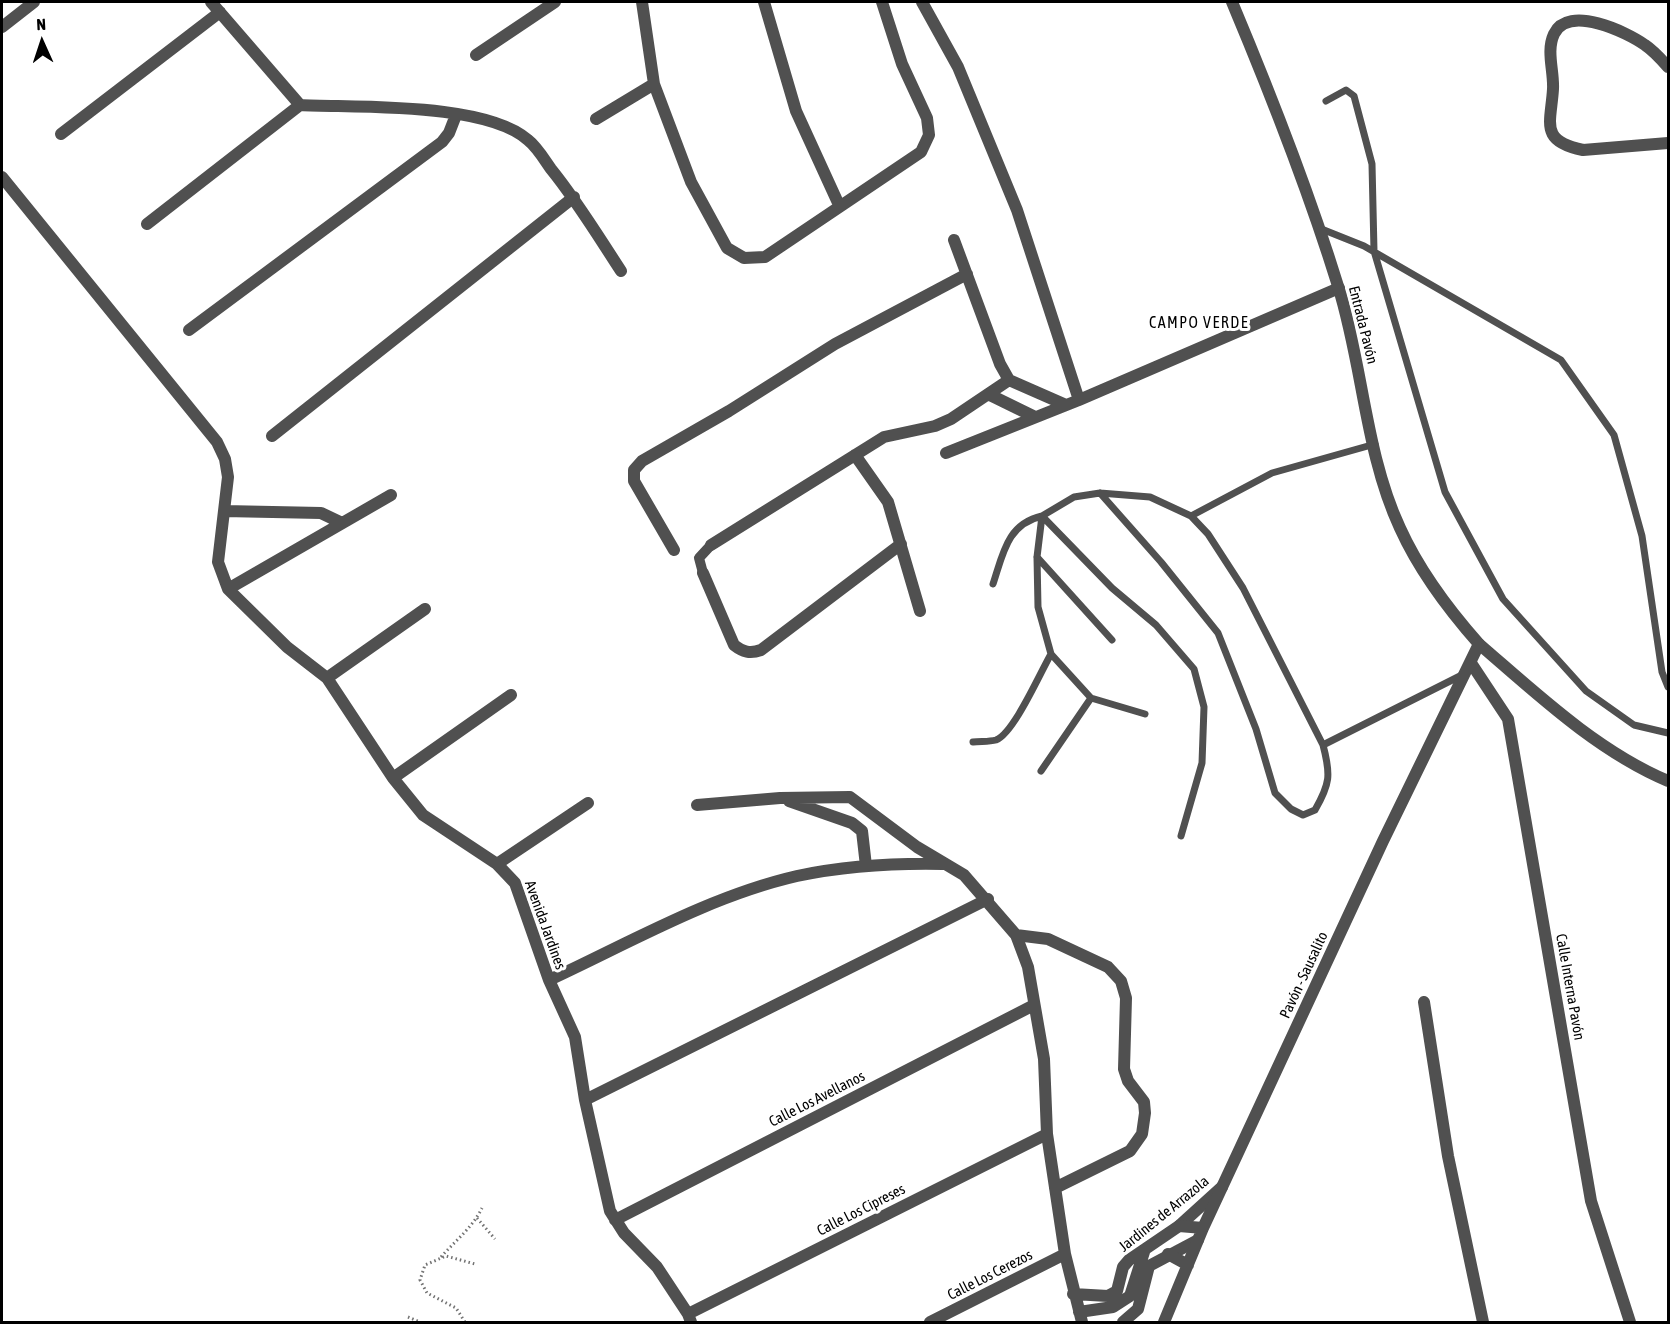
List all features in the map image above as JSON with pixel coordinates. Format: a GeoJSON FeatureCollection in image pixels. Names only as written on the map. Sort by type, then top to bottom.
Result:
{"type":"FeatureCollection","features":[{"type":"Feature","properties":{"kind":"street"},"geometry":{"type":"LineString","coordinates":[[2,27],[34,2]]}},
{"type":"Feature","properties":{"kind":"street"},"geometry":{"type":"LineString","coordinates":[[211,2],[300,105]]}},
{"type":"Feature","properties":{"kind":"street"},"geometry":{"type":"LineString","coordinates":[[476,55],[555,2]]}},
{"type":"Feature","properties":{"kind":"street"},"geometry":{"type":"LineString","coordinates":[[642,2],[654,84],[691,182],[732,252],[751,259],[765,257],[839,204],[921,152],[929,135],[927,118],[902,64],[882,2]]}},
{"type":"Feature","properties":{"kind":"street"},"geometry":{"type":"LineString","coordinates":[[764,2],[796,111],[839,204]]}},
{"type":"Feature","properties":{"kind":"street"},"geometry":{"type":"LineString","coordinates":[[922,2],[958,67],[1017,210],[1079,400]]}},
{"type":"Feature","properties":{"kind":"street","name":"Entrada Pavón"},"geometry":{"type":"LineString","coordinates":[[1232,2],[1282,123],[1339,288],[1387,493],[1400,528],[1440,595],[1479,644],[1560,712],[1609,748],[1668,781]]}},
{"type":"Feature","properties":{"kind":"street"},"geometry":{"type":"LineString","coordinates":[[61,134],[220,12]]}},
{"type":"Feature","properties":{"kind":"street"},"geometry":{"type":"LineString","coordinates":[[1668,67],[1643,43],[1598,22],[1588,20],[1564,24],[1555,32],[1552,43],[1553,91],[1548,118],[1549,127],[1555,138],[1563,145],[1583,150],[1668,143]]}},
{"type":"Feature","properties":{"kind":"street"},"geometry":{"type":"LineString","coordinates":[[596,118],[654,84]]}},
{"type":"Feature","properties":{"kind":"street"},"geometry":{"type":"LineString","coordinates":[[147,224],[300,105],[423,111],[482,118],[506,127],[528,140],[573,197],[621,271]]}},
{"type":"Feature","properties":{"kind":"street"},"geometry":{"type":"LineString","coordinates":[[189,330],[442,142],[449,133],[456,115]]}},
{"type":"Feature","properties":{"kind":"street"},"geometry":{"type":"LineString","coordinates":[[2,177],[218,442],[225,459],[228,477],[224,511],[321,513],[342,523]]}},
{"type":"Feature","properties":{"kind":"street"},"geometry":{"type":"LineString","coordinates":[[272,436],[573,197]]}},
{"type":"Feature","properties":{"kind":"street"},"geometry":{"type":"LineString","coordinates":[[954,240],[999,364],[1009,380],[1066,405]]}},
{"type":"Feature","properties":{"kind":"street"},"geometry":{"type":"LineString","coordinates":[[674,550],[634,481],[634,470],[642,461],[729,411],[835,344],[967,274]]}},
{"type":"Feature","properties":{"kind":"street"},"geometry":{"type":"LineString","coordinates":[[946,453],[1079,400],[1339,288]]}},
{"type":"Feature","properties":{"kind":"street"},"geometry":{"type":"LineString","coordinates":[[902,544],[761,650],[752,652],[742,651],[734,645],[699,558],[711,545],[884,437],[935,426],[951,419],[1009,380]]}},
{"type":"Feature","properties":{"kind":"street"},"geometry":{"type":"LineString","coordinates":[[988,394],[1035,417]]}},
{"type":"Feature","properties":{"kind":"street"},"geometry":{"type":"LineString","coordinates":[[855,455],[888,502],[920,611]]}},
{"type":"Feature","properties":{"kind":"street"},"geometry":{"type":"LineString","coordinates":[[228,589],[391,495]]}},
{"type":"Feature","properties":{"kind":"street","name":"Avenida Jardines"},"geometry":{"type":"LineString","coordinates":[[224,511],[218,552],[220,571],[228,589],[287,647],[327,678],[393,778],[423,815],[497,864],[515,883],[549,980],[575,1037],[585,1100],[615,1220],[657,1267],[689,1318]]}},
{"type":"Feature","properties":{"kind":"street"},"geometry":{"type":"LineString","coordinates":[[327,678],[425,609]]}},
{"type":"Feature","properties":{"kind":"street","name":"Pavón - Sausalito"},"geometry":{"type":"LineString","coordinates":[[1164,1323],[1203,1228],[1383,841],[1479,644]]}},
{"type":"Feature","properties":{"kind":"street","name":"Calle Interna Pavón"},"geometry":{"type":"LineString","coordinates":[[1469,668],[1508,719],[1591,1201],[1630,1323]]}},
{"type":"Feature","properties":{"kind":"street"},"geometry":{"type":"LineString","coordinates":[[393,778],[511,695]]}},
{"type":"Feature","properties":{"kind":"street"},"geometry":{"type":"LineString","coordinates":[[697,805],[780,798],[850,796],[917,847],[964,875],[988,899],[1016,935],[1028,967],[1044,1059],[1047,1134],[1055,1188],[1065,1254],[1080,1317],[1113,1307],[1130,1296],[1145,1249]]}},
{"type":"Feature","properties":{"kind":"street"},"geometry":{"type":"LineString","coordinates":[[780,798],[852,823],[862,831],[866,866]]}},
{"type":"Feature","properties":{"kind":"street"},"geometry":{"type":"LineString","coordinates":[[497,864],[588,803]]}},
{"type":"Feature","properties":{"kind":"street"},"geometry":{"type":"LineString","coordinates":[[549,980],[713,903],[798,876],[899,863],[946,865]]}},
{"type":"Feature","properties":{"kind":"street"},"geometry":{"type":"LineString","coordinates":[[585,1100],[988,899]]}},
{"type":"Feature","properties":{"kind":"street"},"geometry":{"type":"LineString","coordinates":[[1016,935],[1048,939],[1108,967],[1121,981],[1126,998],[1124,1069],[1128,1081],[1144,1102],[1142,1134],[1130,1151],[1055,1188]]}},
{"type":"Feature","properties":{"kind":"street"},"geometry":{"type":"LineString","coordinates":[[1424,1002],[1448,1156],[1483,1323]]}},
{"type":"Feature","properties":{"kind":"street","name":"Calle Los Avellanos"},"geometry":{"type":"LineString","coordinates":[[615,1220],[1034,1005]]}},
{"type":"Feature","properties":{"kind":"street","name":"Calle Los Cipreses"},"geometry":{"type":"LineString","coordinates":[[689,1318],[1047,1134]]}},
{"type":"Feature","properties":{"kind":"street","name":"Jardines de Arrazola"},"geometry":{"type":"LineString","coordinates":[[1073,1294],[1108,1296],[1117,1291],[1123,1268],[1145,1249],[1179,1226],[1223,1186]]}},
{"type":"Feature","properties":{"kind":"street"},"geometry":{"type":"LineString","coordinates":[[1179,1226],[1203,1228]]}},
{"type":"Feature","properties":{"kind":"street","name":"Jardines de Arrazola"},"geometry":{"type":"LineString","coordinates":[[1123,1323],[1138,1309],[1149,1266],[1198,1240]]}},
{"type":"Feature","properties":{"kind":"street","name":"Calle Los Cerezos"},"geometry":{"type":"LineString","coordinates":[[930,1323],[1065,1254]]}},
{"type":"Feature","properties":{"kind":"street"},"geometry":{"type":"LineString","coordinates":[[1168,1254],[1188,1265]]}},
{"type":"Feature","properties":{"kind":"lane"},"geometry":{"type":"LineString","coordinates":[[1326,101],[1346,90],[1353,96],[1372,164],[1374,251],[1445,492],[1503,599],[1586,691],[1634,725],[1668,733]]}},
{"type":"Feature","properties":{"kind":"lane"},"geometry":{"type":"LineString","coordinates":[[1319,228],[1374,251],[1561,360],[1614,435],[1642,536],[1662,672],[1668,687]]}},
{"type":"Feature","properties":{"kind":"lane"},"geometry":{"type":"LineString","coordinates":[[1191,516],[1272,473],[1375,444]]}},
{"type":"Feature","properties":{"kind":"lane"},"geometry":{"type":"LineString","coordinates":[[993,584],[1009,537],[1018,526],[1042,516],[1074,497],[1100,493],[1150,497],[1191,516],[1208,534],[1243,588],[1323,746],[1330,770],[1324,795],[1315,810],[1303,815],[1291,809],[1275,793],[1256,729],[1218,633],[1161,562],[1100,493]]}},
{"type":"Feature","properties":{"kind":"lane"},"geometry":{"type":"LineString","coordinates":[[1042,516],[1036,557],[1038,608],[1051,654],[1091,698],[1145,714]]}},
{"type":"Feature","properties":{"kind":"lane"},"geometry":{"type":"LineString","coordinates":[[1042,516],[1112,588],[1156,625],[1194,669],[1204,707],[1202,763],[1181,836]]}},
{"type":"Feature","properties":{"kind":"lane"},"geometry":{"type":"LineString","coordinates":[[1036,557],[1112,640]]}},
{"type":"Feature","properties":{"kind":"lane"},"geometry":{"type":"LineString","coordinates":[[973,742],[996,740],[1005,733],[1021,712],[1051,654]]}},
{"type":"Feature","properties":{"kind":"lane"},"geometry":{"type":"LineString","coordinates":[[1323,746],[1469,668]]}},
{"type":"Feature","properties":{"kind":"lane"},"geometry":{"type":"LineString","coordinates":[[1041,771],[1091,698]]}},
{"type":"Feature","properties":{"kind":"path"},"geometry":{"type":"LineString","coordinates":[[440,1258],[459,1236],[472,1226],[482,1208]]}},
{"type":"Feature","properties":{"kind":"path"},"geometry":{"type":"LineString","coordinates":[[477,1218],[495,1239]]}},
{"type":"Feature","properties":{"kind":"path"},"geometry":{"type":"LineString","coordinates":[[465,1323],[456,1308],[427,1293],[420,1280],[425,1265],[446,1256],[476,1264]]}},
{"type":"Feature","properties":{"kind":"path"},"geometry":{"type":"LineString","coordinates":[[408,1317],[420,1323]]}},
{"type":"Feature","properties":{"kind":"district","name":"CAMPO VERDE"},"geometry":{"type":"Point","coordinates":[1199,323]}}]}
